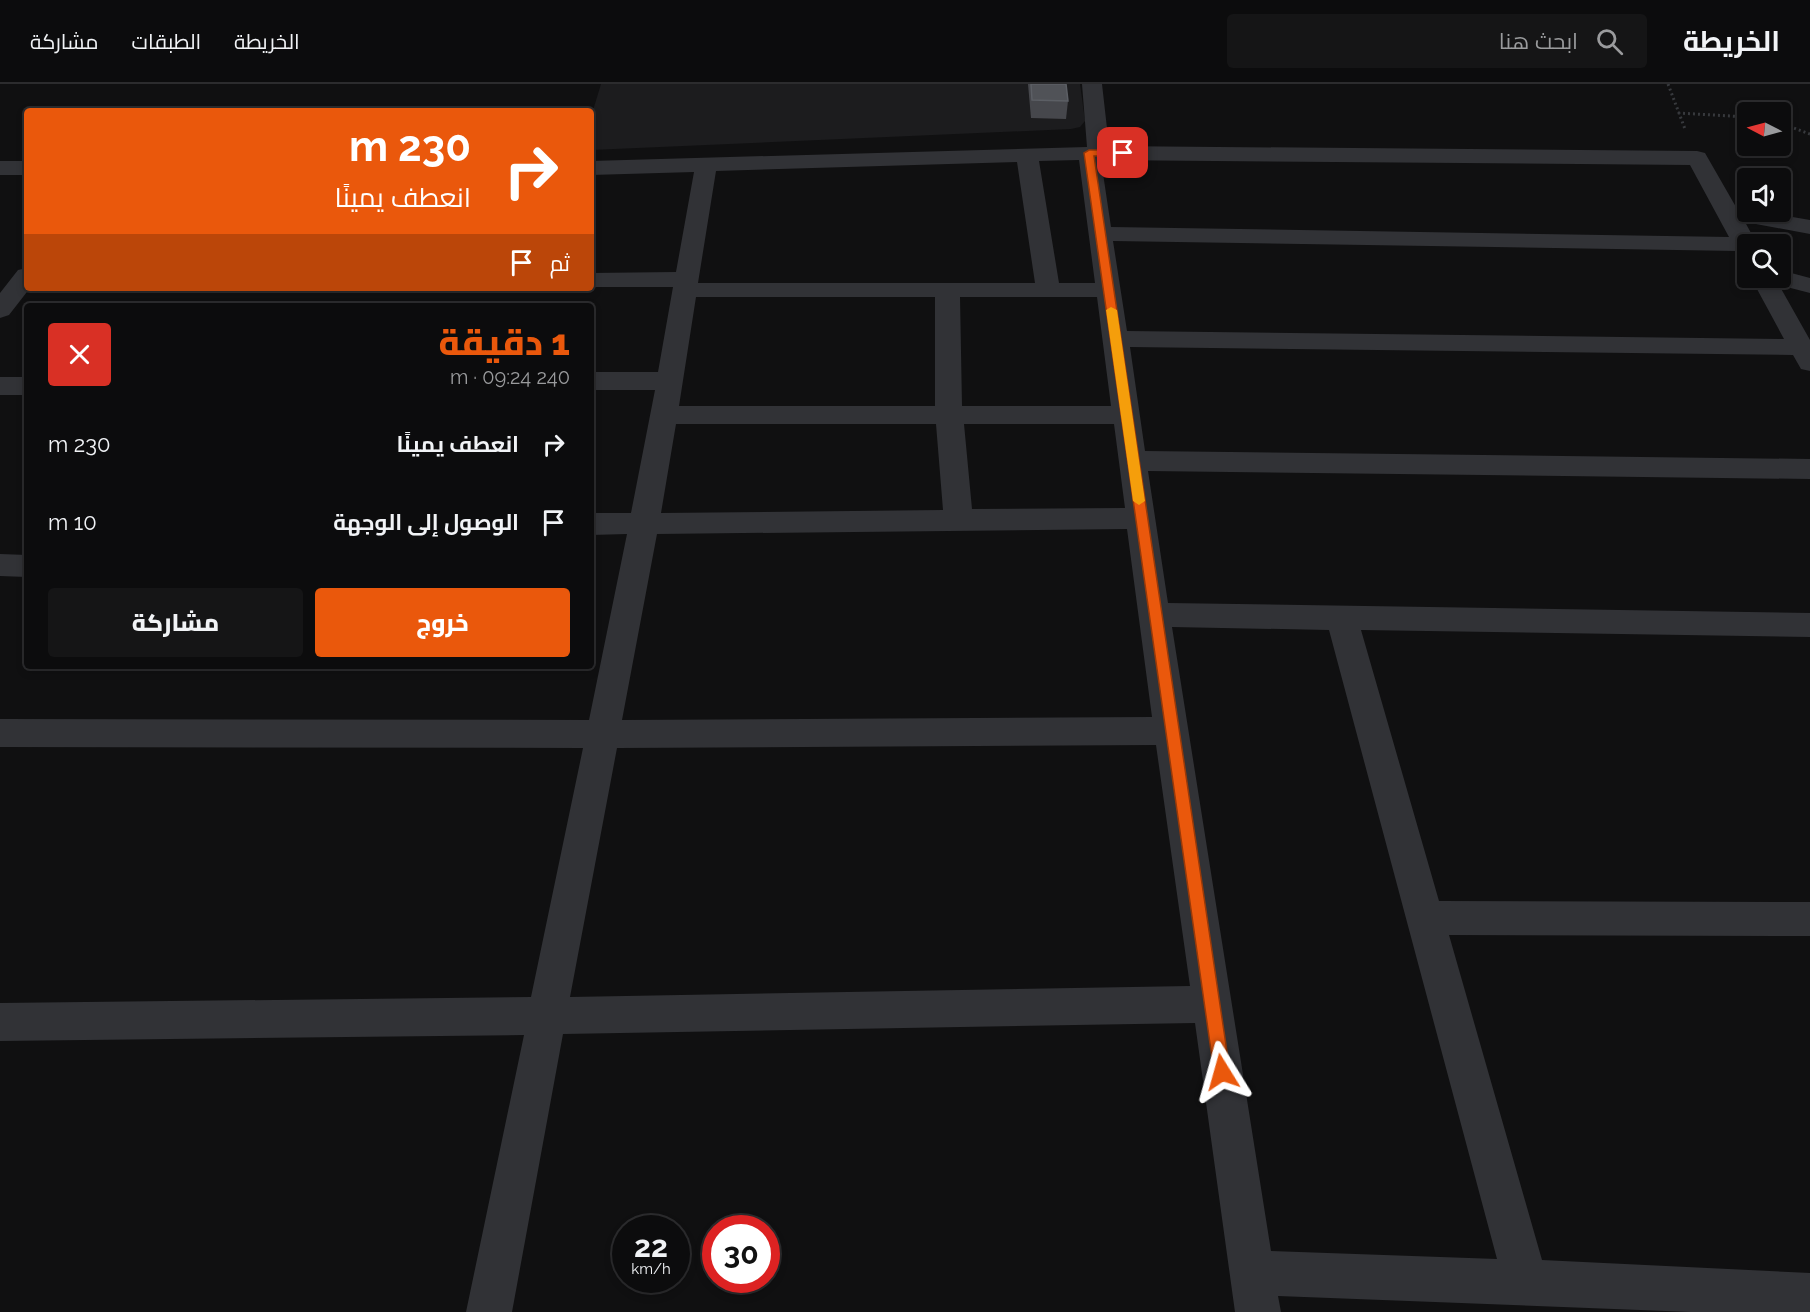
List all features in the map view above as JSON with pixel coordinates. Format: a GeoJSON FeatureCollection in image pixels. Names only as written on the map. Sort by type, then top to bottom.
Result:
{"type":"FeatureCollection","features":[{"type":"Feature","properties":{"kind":"street"},"geometry":{"type":"LineString","coordinates":[[1092,84],[1100,234],[1255,1293],[1526,1282],[1810,1295]]}},
{"type":"Feature","properties":{"kind":"street"},"geometry":{"type":"LineString","coordinates":[[594,168],[1094,153],[1697,158],[1739,234]]}},
{"type":"Feature","properties":{"kind":"street"},"geometry":{"type":"LineString","coordinates":[[1027,155],[1048,290]]}},
{"type":"Feature","properties":{"kind":"street"},"geometry":{"type":"LineString","coordinates":[[489,1312],[644,523],[706,165]]}},
{"type":"Feature","properties":{"kind":"street"},"geometry":{"type":"LineString","coordinates":[[0,168],[24,168]]}},
{"type":"Feature","properties":{"kind":"street"},"geometry":{"type":"LineString","coordinates":[[1727,212],[1810,227]]}},
{"type":"Feature","properties":{"kind":"street"},"geometry":{"type":"LineString","coordinates":[[1100,234],[1737,247]]}},
{"type":"Feature","properties":{"kind":"street"},"geometry":{"type":"LineString","coordinates":[[0,267],[24,279]]}},
{"type":"Feature","properties":{"kind":"street"},"geometry":{"type":"LineString","coordinates":[[0,310],[24,280]]}},
{"type":"Feature","properties":{"kind":"street"},"geometry":{"type":"LineString","coordinates":[[594,280],[947,290],[1108,290]]}},
{"type":"Feature","properties":{"kind":"street"},"geometry":{"type":"LineString","coordinates":[[1791,280],[1810,286]]}},
{"type":"Feature","properties":{"kind":"street"},"geometry":{"type":"LineString","coordinates":[[1769,288],[1806,355]]}},
{"type":"Feature","properties":{"kind":"street"},"geometry":{"type":"LineString","coordinates":[[947,290],[949,415],[958,520]]}},
{"type":"Feature","properties":{"kind":"street"},"geometry":{"type":"LineString","coordinates":[[1116,339],[1806,355]]}},
{"type":"Feature","properties":{"kind":"street"},"geometry":{"type":"LineString","coordinates":[[594,381],[669,381]]}},
{"type":"Feature","properties":{"kind":"street"},"geometry":{"type":"LineString","coordinates":[[0,386],[24,386]]}},
{"type":"Feature","properties":{"kind":"street"},"geometry":{"type":"LineString","coordinates":[[663,415],[1127,415]]}},
{"type":"Feature","properties":{"kind":"street"},"geometry":{"type":"LineString","coordinates":[[1133,461],[1810,469]]}},
{"type":"Feature","properties":{"kind":"street"},"geometry":{"type":"LineString","coordinates":[[594,524],[1141,518]]}},
{"type":"Feature","properties":{"kind":"street"},"geometry":{"type":"LineString","coordinates":[[0,565],[24,566]]}},
{"type":"Feature","properties":{"kind":"street"},"geometry":{"type":"LineString","coordinates":[[1155,615],[1810,625]]}},
{"type":"Feature","properties":{"kind":"street"},"geometry":{"type":"LineString","coordinates":[[1342,618],[1526,1282]]}},
{"type":"Feature","properties":{"kind":"street"},"geometry":{"type":"LineString","coordinates":[[0,734],[1171,731]]}},
{"type":"Feature","properties":{"kind":"street"},"geometry":{"type":"LineString","coordinates":[[1425,918],[1810,919]]}},
{"type":"Feature","properties":{"kind":"street"},"geometry":{"type":"LineString","coordinates":[[0,1022],[547,1016],[1212,1004]]}},
{"type":"Feature","properties":{"kind":"path"},"geometry":{"type":"LineString","coordinates":[[1668,84],[1697,158]]}},
{"type":"Feature","properties":{"kind":"path"},"geometry":{"type":"LineString","coordinates":[[1678,113],[1737,116]]}},
{"type":"Feature","properties":{"kind":"path"},"geometry":{"type":"LineString","coordinates":[[1791,127],[1810,134]]}},
{"type":"Feature","properties":{"kind":"shaded area"},"geometry":{"type":"Polygon","coordinates":[[[601,84],[1080,84],[1085,121],[1080,127],[1071,129],[594,150],[594,108],[601,84]]]}},
{"type":"Feature","properties":{"kind":"building"},"geometry":{"type":"Polygon","coordinates":[[[1031,84],[1066,84],[1068,101],[1032,100],[1031,84]]]}},
{"type":"Feature","properties":{"kind":"slow traffic"},"geometry":{"type":"LineString","coordinates":[[1111,310],[1139,501]]}},
{"type":"Feature","properties":{"kind":"route"},"geometry":{"type":"LineString","coordinates":[[1123,153],[1089,153],[1222,1072]]}}]}
